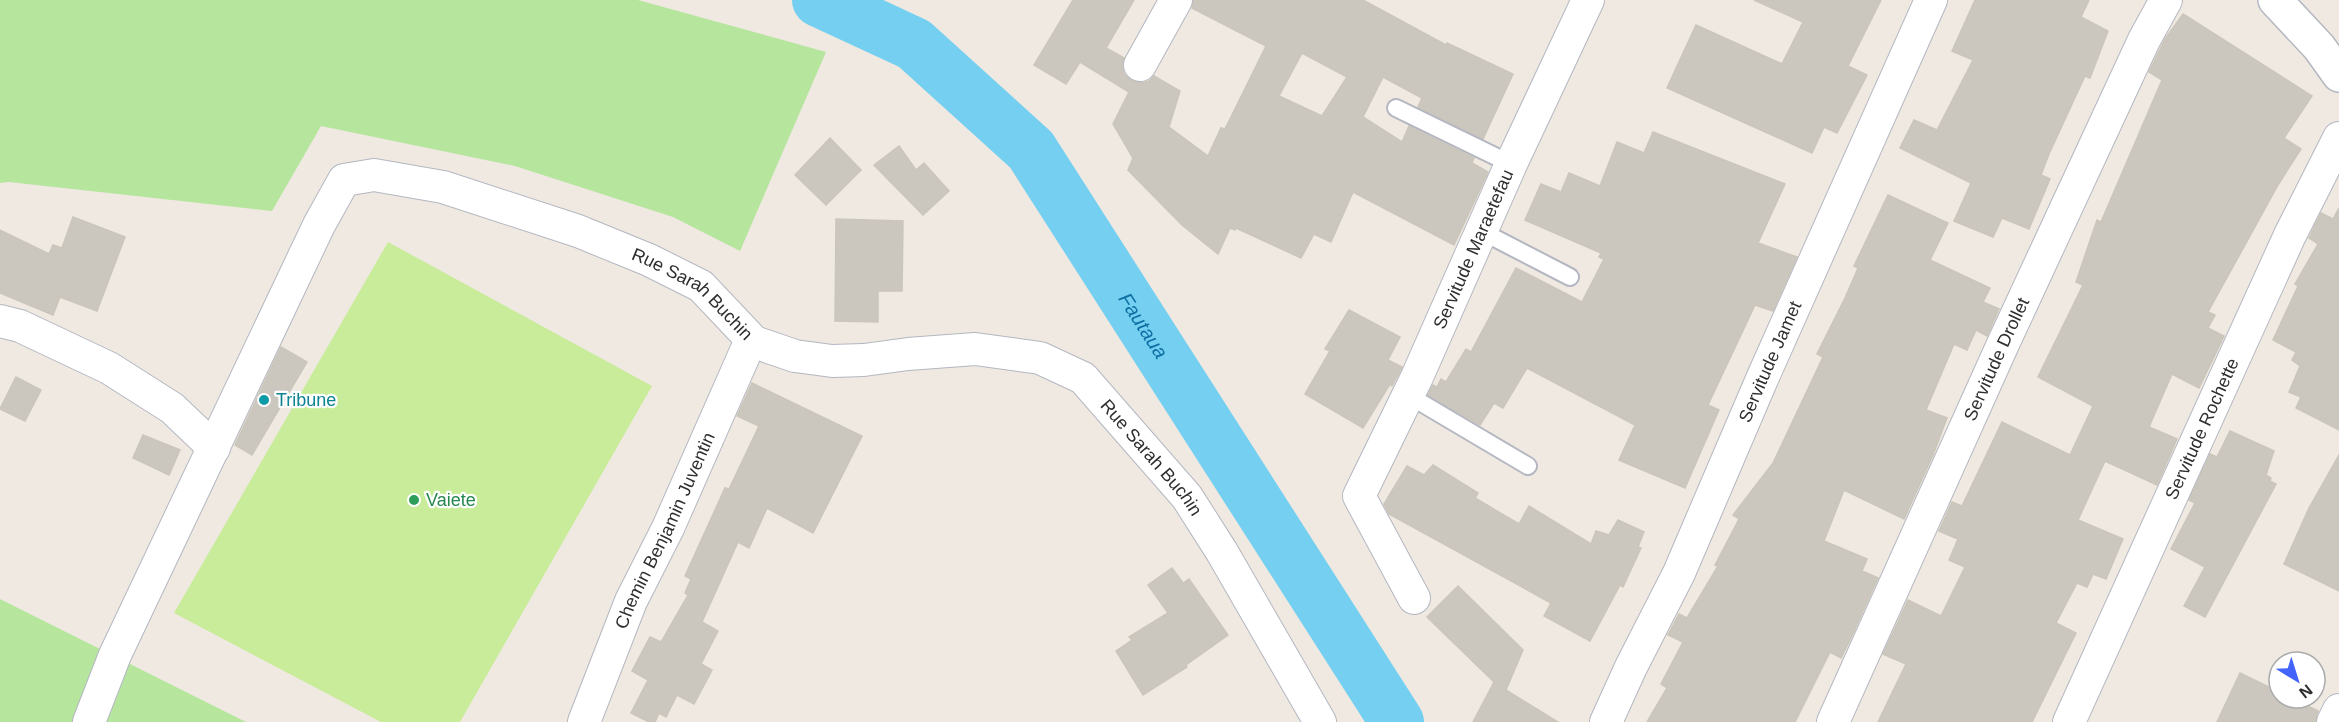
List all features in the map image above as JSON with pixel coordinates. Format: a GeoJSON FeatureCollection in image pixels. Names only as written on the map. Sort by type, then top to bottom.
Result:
{"type":"FeatureCollection","features":[{"type":"Feature","properties":{"kind":"main road"},"geometry":{"type":"LineString","coordinates":[[2275,0],[2319,47],[2339,75]]}},
{"type":"Feature","properties":{"kind":"street"},"geometry":{"type":"LineString","coordinates":[[1140,65],[1176,0]]}},
{"type":"Feature","properties":{"kind":"street","name":"Servitude Maraetefau"},"geometry":{"type":"LineString","coordinates":[[1414,598],[1359,496],[1408,395],[1511,164],[1588,0]]}},
{"type":"Feature","properties":{"kind":"street","name":"Servitude Jamet"},"geometry":{"type":"LineString","coordinates":[[1606,722],[1679,573],[1762,379],[1931,0]]}},
{"type":"Feature","properties":{"kind":"street","name":"Servitude Drollet"},"geometry":{"type":"LineString","coordinates":[[1833,722],[2003,344],[2139,51],[2166,0]]}},
{"type":"Feature","properties":{"kind":"street","name":"Servitude Rochette"},"geometry":{"type":"LineString","coordinates":[[2069,722],[2285,245],[2339,138]]}},
{"type":"Feature","properties":{"kind":"street","name":"Rue Sarah Buchin"},"geometry":{"type":"LineString","coordinates":[[209,457],[319,225],[344,180],[374,175],[443,187],[578,231],[649,260],[701,286],[754,342],[795,356],[832,361],[864,360],[975,349],[1040,358],[1083,378],[1187,497],[1320,722]]}},
{"type":"Feature","properties":{"kind":"street"},"geometry":{"type":"LineString","coordinates":[[0,321],[20,326],[109,368],[172,408],[209,457],[115,655],[89,722]]}},
{"type":"Feature","properties":{"kind":"street","name":"Chemin Benjamin Juventin"},"geometry":{"type":"LineString","coordinates":[[584,722],[631,601],[668,528],[746,351],[754,342]]}},
{"type":"Feature","properties":{"kind":"street"},"geometry":{"type":"LineString","coordinates":[[2333,722],[2339,710]]}},
{"type":"Feature","properties":{"kind":"lane"},"geometry":{"type":"LineString","coordinates":[[1396,108],[1511,164]]}},
{"type":"Feature","properties":{"kind":"lane"},"geometry":{"type":"LineString","coordinates":[[1481,231],[1570,277]]}},
{"type":"Feature","properties":{"kind":"lane"},"geometry":{"type":"LineString","coordinates":[[1408,395],[1528,466]]}},
{"type":"Feature","properties":{"kind":"green space"},"geometry":{"type":"Polygon","coordinates":[[[0,0],[638,0],[826,52],[740,251],[673,217],[515,166],[321,126],[272,211],[9,182],[0,183],[0,0]]]}},
{"type":"Feature","properties":{"kind":"green space","name":"Vaiete"},"geometry":{"type":"Polygon","coordinates":[[[388,242],[652,386],[460,722],[381,722],[174,613],[388,242]]]}},
{"type":"Feature","properties":{"kind":"green space"},"geometry":{"type":"Polygon","coordinates":[[[0,599],[246,722],[0,722],[0,599]]]}},
{"type":"Feature","properties":{"kind":"building"},"geometry":{"type":"Polygon","coordinates":[[[1073,0],[1134,0],[1106,48],[1124,58],[1122,66],[1124,74],[1131,80],[1141,83],[1149,81],[1154,76],[1180,91],[1169,127],[1208,156],[1221,128],[1225,129],[1266,46],[1192,8],[1194,0],[1363,0],[1446,45],[1447,43],[1513,74],[1483,139],[1418,107],[1422,98],[1383,77],[1363,117],[1402,142],[1409,126],[1474,158],[1472,163],[1488,172],[1454,245],[1353,192],[1331,242],[1314,234],[1301,258],[1236,228],[1235,230],[1230,228],[1218,254],[1182,225],[1128,170],[1133,158],[1113,124],[1129,92],[1080,62],[1066,84],[1034,65],[1073,0]],[[1302,53],[1279,96],[1322,116],[1347,77],[1302,53]]]}},
{"type":"Feature","properties":{"kind":"building"},"geometry":{"type":"Polygon","coordinates":[[[1754,0],[1881,0],[1848,66],[1867,75],[1837,133],[1824,127],[1812,153],[1667,88],[1696,25],[1782,64],[1803,22],[1754,0]]]}},
{"type":"Feature","properties":{"kind":"building"},"geometry":{"type":"Polygon","coordinates":[[[1975,0],[2089,0],[2081,17],[2108,31],[2090,78],[2085,76],[2049,154],[2041,175],[2050,179],[2029,229],[2002,218],[1993,237],[1954,221],[1971,183],[1900,148],[1914,120],[1937,130],[1973,60],[1952,51],[1975,0]]]}},
{"type":"Feature","properties":{"kind":"building"},"geometry":{"type":"Polygon","coordinates":[[[2183,14],[2312,96],[2284,138],[2301,149],[2278,185],[2208,312],[2215,315],[2208,328],[2224,336],[2199,388],[2172,374],[2149,427],[2177,439],[2157,485],[2105,461],[2078,520],[2123,539],[2106,579],[2093,574],[2087,587],[2077,583],[2056,623],[2076,633],[2032,722],[1878,722],[1906,664],[1883,654],[1908,600],[1941,616],[1965,567],[1949,560],[1958,539],[1939,531],[1952,502],[1962,506],[2002,422],[2070,455],[2093,406],[2038,377],[2083,285],[2076,282],[2097,220],[2101,222],[2162,80],[2149,72],[2165,39],[2183,14]]]}},
{"type":"Feature","properties":{"kind":"building"},"geometry":{"type":"Polygon","coordinates":[[[1653,132],[1785,184],[1758,243],[1797,257],[1773,311],[1755,305],[1708,405],[1719,410],[1685,488],[1619,460],[1635,425],[1527,368],[1503,408],[1494,403],[1480,425],[1428,395],[1433,385],[1437,387],[1441,379],[1446,382],[1466,349],[1471,352],[1516,268],[1582,302],[1604,259],[1599,257],[1601,253],[1525,220],[1541,184],[1561,192],[1569,173],[1600,186],[1617,142],[1644,153],[1653,132]]]}},
{"type":"Feature","properties":{"kind":"building"},"geometry":{"type":"Polygon","coordinates":[[[830,138],[861,170],[826,205],[795,175],[830,138]]]}},
{"type":"Feature","properties":{"kind":"building"},"geometry":{"type":"Polygon","coordinates":[[[899,146],[916,170],[924,163],[949,191],[923,215],[874,165],[899,146]]]}},
{"type":"Feature","properties":{"kind":"building"},"geometry":{"type":"Polygon","coordinates":[[[1888,195],[1948,223],[1930,260],[1990,288],[1983,302],[1999,309],[1987,336],[1976,330],[1967,350],[1954,344],[1926,410],[1947,418],[1904,519],[1844,490],[1824,541],[1867,559],[1862,571],[1878,578],[1850,640],[1841,658],[1830,652],[1795,722],[1647,722],[1667,688],[1661,684],[1683,642],[1668,635],[1679,614],[1687,618],[1718,566],[1715,565],[1739,519],[1733,515],[1773,463],[1823,357],[1817,354],[1845,298],[1858,268],[1854,266],[1888,195]]]}},
{"type":"Feature","properties":{"kind":"building"},"geometry":{"type":"Polygon","coordinates":[[[2339,208],[2339,430],[2296,408],[2301,397],[2289,392],[2300,366],[2292,360],[2296,352],[2273,340],[2298,286],[2295,284],[2318,244],[2309,238],[2321,213],[2333,219],[2339,208]]]}},
{"type":"Feature","properties":{"kind":"building"},"geometry":{"type":"Polygon","coordinates":[[[73,217],[125,237],[97,311],[60,297],[53,315],[0,293],[0,230],[49,254],[53,245],[62,248],[73,217]]]}},
{"type":"Feature","properties":{"kind":"building"},"geometry":{"type":"Polygon","coordinates":[[[836,219],[903,221],[902,291],[878,291],[878,322],[835,321],[836,219]]]}},
{"type":"Feature","properties":{"kind":"building"},"geometry":{"type":"Polygon","coordinates":[[[1349,310],[1400,337],[1388,360],[1402,367],[1392,386],[1390,384],[1363,428],[1305,394],[1330,351],[1325,349],[1349,310]]]}},
{"type":"Feature","properties":{"kind":"building","name":"Tribune"},"geometry":{"type":"Polygon","coordinates":[[[281,347],[307,362],[252,455],[235,445],[281,347]]]}},
{"type":"Feature","properties":{"kind":"building"},"geometry":{"type":"Polygon","coordinates":[[[16,377],[41,390],[25,421],[0,409],[16,377]]]}},
{"type":"Feature","properties":{"kind":"building"},"geometry":{"type":"Polygon","coordinates":[[[752,383],[862,436],[813,533],[767,508],[749,548],[738,542],[702,622],[718,631],[701,664],[712,670],[694,704],[677,695],[666,717],[659,713],[655,722],[649,722],[631,713],[648,680],[632,671],[650,637],[661,642],[688,595],[685,593],[691,579],[685,576],[725,488],[729,489],[759,426],[737,416],[752,383]]]}},
{"type":"Feature","properties":{"kind":"building"},"geometry":{"type":"Polygon","coordinates":[[[2230,431],[2274,451],[2266,475],[2276,484],[2205,617],[2184,606],[2205,567],[2171,549],[2195,503],[2189,500],[2210,454],[2217,457],[2230,431]]]}},
{"type":"Feature","properties":{"kind":"building"},"geometry":{"type":"Polygon","coordinates":[[[143,435],[180,450],[169,475],[133,458],[143,435]]]}},
{"type":"Feature","properties":{"kind":"building"},"geometry":{"type":"Polygon","coordinates":[[[2339,455],[2339,591],[2284,564],[2309,508],[2339,455]]]}},
{"type":"Feature","properties":{"kind":"building"},"geometry":{"type":"Polygon","coordinates":[[[1433,465],[1478,493],[1475,498],[1519,524],[1529,506],[1591,544],[1596,531],[1609,535],[1618,520],[1644,532],[1638,547],[1641,548],[1623,587],[1620,585],[1590,641],[1544,616],[1551,603],[1389,514],[1384,504],[1407,466],[1424,475],[1433,465]]]}},
{"type":"Feature","properties":{"kind":"building"},"geometry":{"type":"Polygon","coordinates":[[[1172,568],[1183,583],[1189,579],[1228,635],[1186,665],[1187,667],[1143,695],[1116,651],[1132,640],[1129,637],[1168,613],[1148,585],[1172,568]]]}},
{"type":"Feature","properties":{"kind":"building"},"geometry":{"type":"Polygon","coordinates":[[[1458,586],[1523,650],[1506,690],[1558,722],[1473,722],[1494,682],[1427,617],[1458,586]]]}},
{"type":"Feature","properties":{"kind":"building"},"geometry":{"type":"Polygon","coordinates":[[[2240,673],[2267,686],[2267,710],[2318,711],[2315,722],[2217,722],[2240,673]]]}},
{"type":"Feature","properties":{"kind":"waterway","name":"Fautaua"},"geometry":{"type":"LineString","coordinates":[[819,0],[914,44],[1031,150],[1397,722]]}},
{"type":"Feature","properties":{"kind":"place","name":"Tribune"},"geometry":{"type":"Point","coordinates":[264,400]}},
{"type":"Feature","properties":{"kind":"place","name":"Vaiete"},"geometry":{"type":"Point","coordinates":[414,500]}}]}
